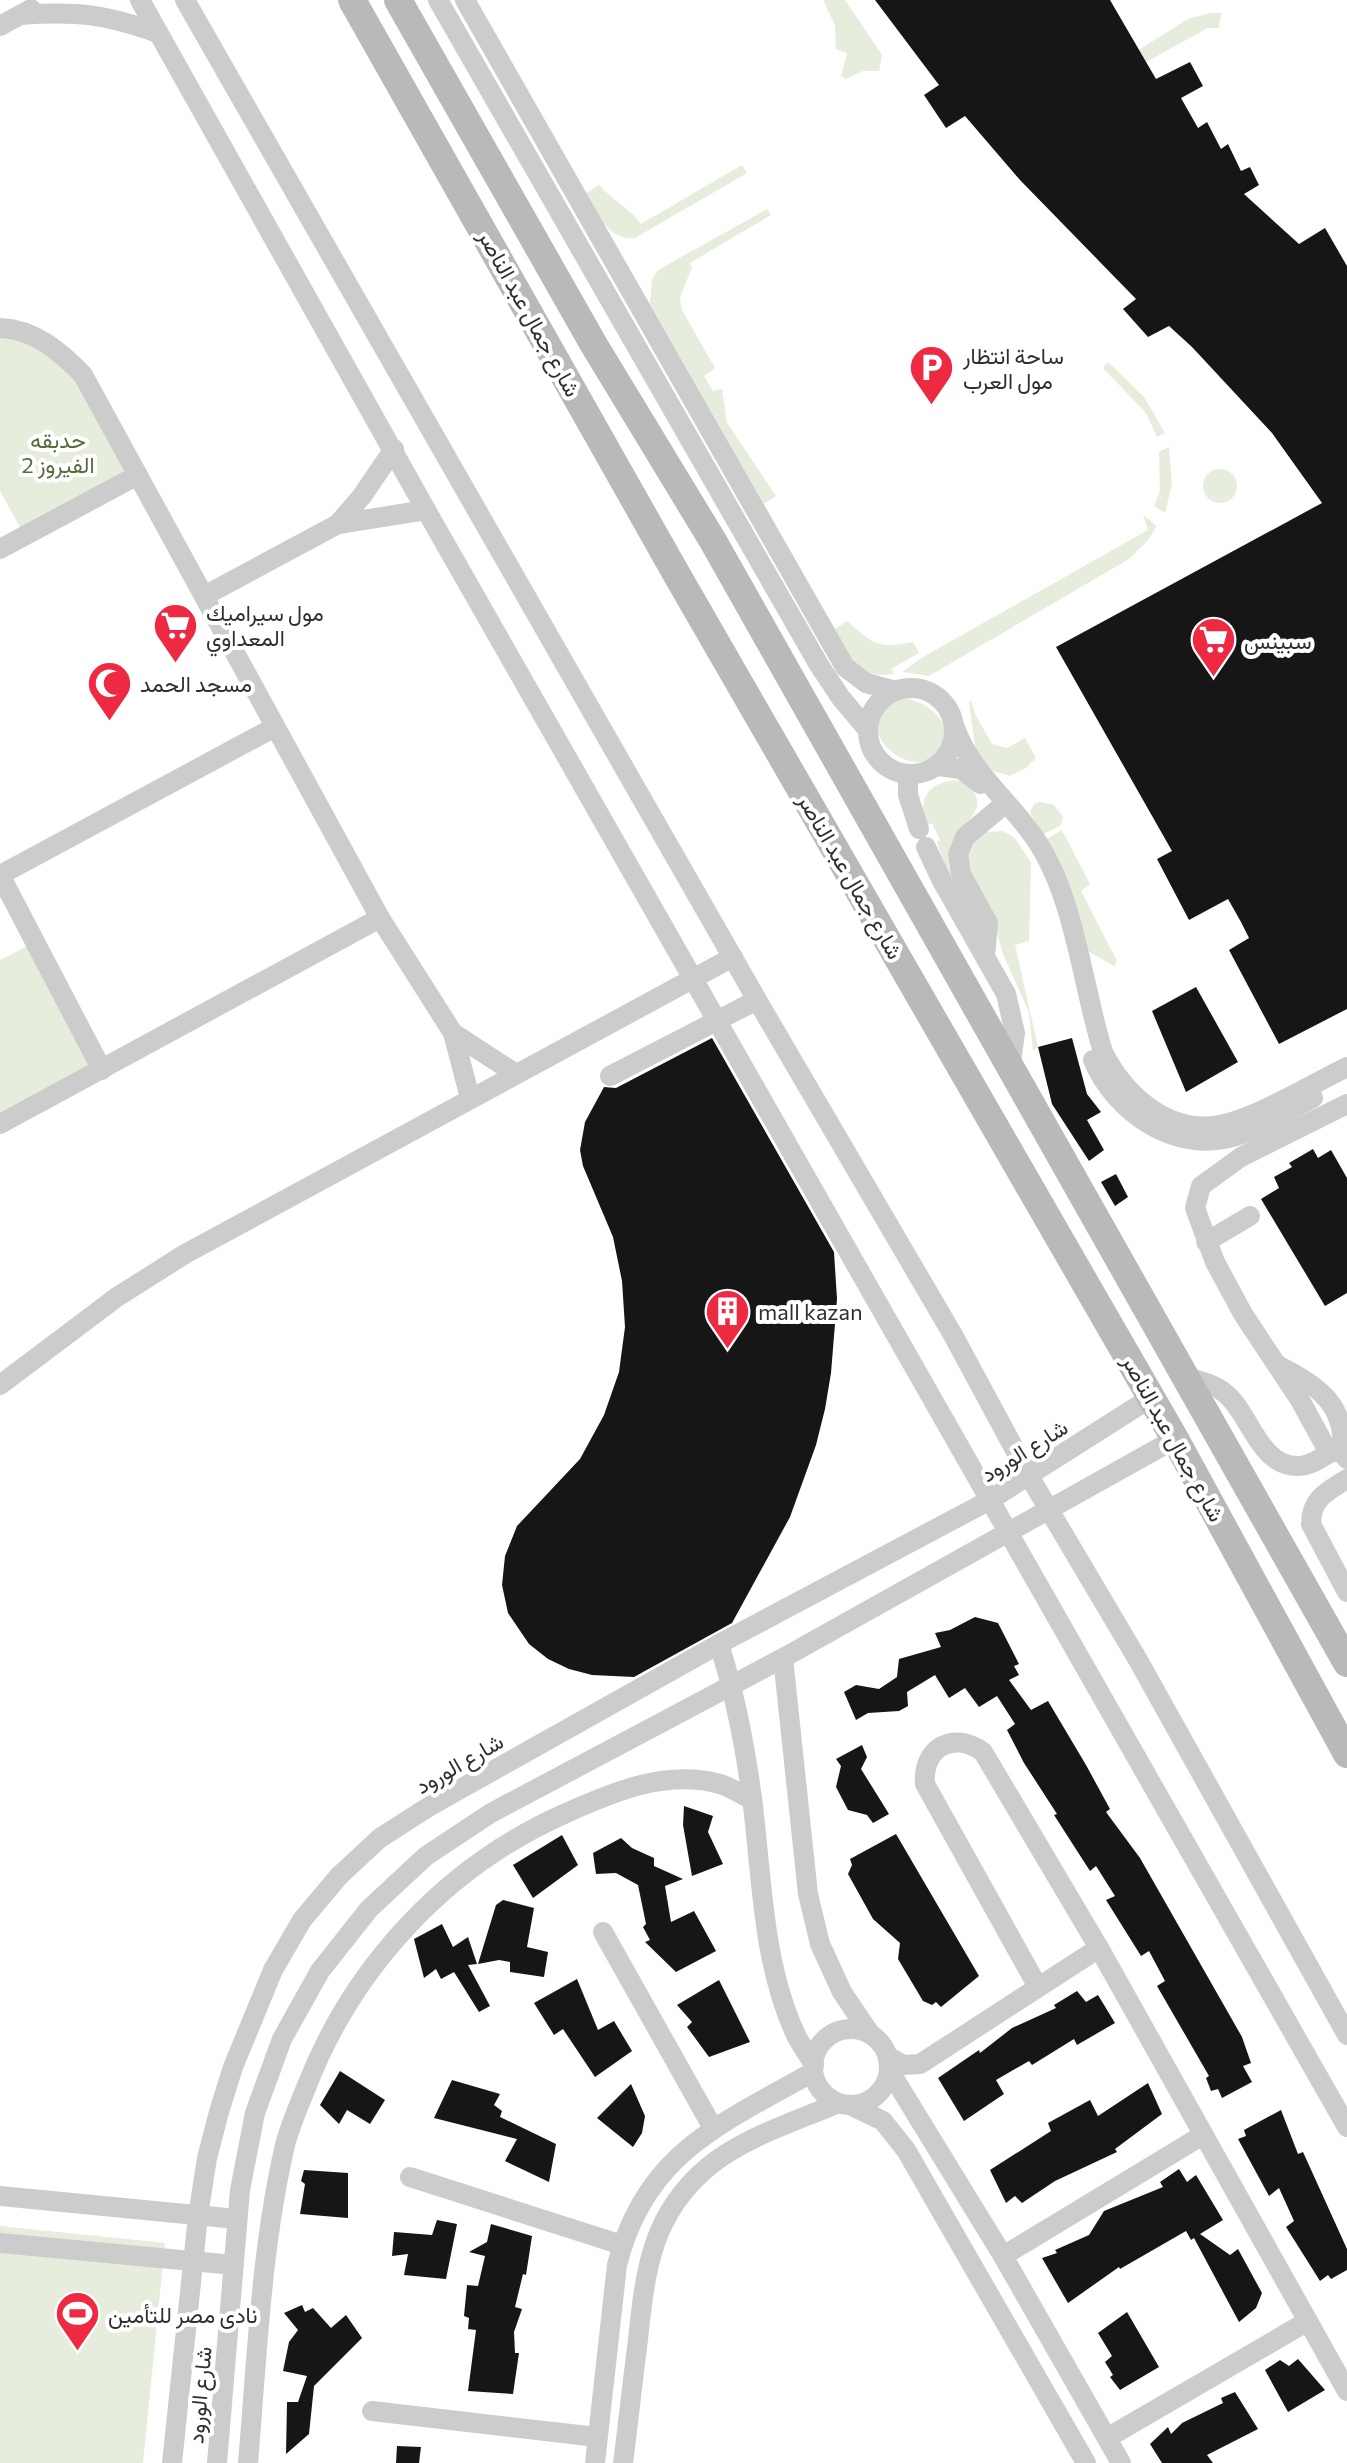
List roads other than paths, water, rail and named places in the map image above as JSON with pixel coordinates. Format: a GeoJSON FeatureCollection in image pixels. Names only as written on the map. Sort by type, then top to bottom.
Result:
{"type":"FeatureCollection","features":[{"type":"Feature","properties":{"kind":"main road","name":"شارع جمال عبد الناصر"},"geometry":{"type":"LineString","coordinates":[[352,0],[677,575],[1152,1397],[1347,1754]]}},
{"type":"Feature","properties":{"kind":"main road","name":"شارع جمال عبد الناصر"},"geometry":{"type":"LineString","coordinates":[[398,0],[586,331],[713,541],[1347,1663]]}},
{"type":"Feature","properties":{"kind":"main road"},"geometry":{"type":"LineString","coordinates":[[627,487],[636,490],[653,487],[665,474],[667,464]]}},
{"type":"Feature","properties":{"kind":"main road"},"geometry":{"type":"LineString","coordinates":[[677,575],[677,565],[686,548],[694,543],[713,541]]}},
{"type":"Feature","properties":{"kind":"street"},"geometry":{"type":"LineString","coordinates":[[0,26],[47,0]]}},
{"type":"Feature","properties":{"kind":"street"},"geometry":{"type":"LineString","coordinates":[[140,0],[426,510],[1347,2127]]}},
{"type":"Feature","properties":{"kind":"street"},"geometry":{"type":"LineString","coordinates":[[185,0],[757,1000],[953,1335],[1029,1476],[1131,1646],[1347,2035]]}},
{"type":"Feature","properties":{"kind":"street"},"geometry":{"type":"LineString","coordinates":[[438,0],[819,665],[868,730]]}},
{"type":"Feature","properties":{"kind":"street"},"geometry":{"type":"LineString","coordinates":[[465,0],[845,667],[866,683],[896,691],[921,689],[933,694],[950,712],[970,761],[1038,842],[1068,915],[1103,1052],[1111,1069],[1132,1095],[1157,1112],[1185,1124],[1215,1126],[1244,1117],[1347,1067]]}},
{"type":"Feature","properties":{"kind":"street"},"geometry":{"type":"LineString","coordinates":[[20,15],[67,12],[114,18],[158,33]]}},
{"type":"Feature","properties":{"kind":"street"},"geometry":{"type":"LineString","coordinates":[[0,328],[36,337],[62,353],[83,375],[380,918],[453,1033],[470,1098]]}},
{"type":"Feature","properties":{"kind":"street"},"geometry":{"type":"LineString","coordinates":[[338,524],[362,496],[394,449]]}},
{"type":"Feature","properties":{"kind":"street"},"geometry":{"type":"LineString","coordinates":[[0,549],[138,475]]}},
{"type":"Feature","properties":{"kind":"street"},"geometry":{"type":"LineString","coordinates":[[204,596],[338,524],[426,510]]}},
{"type":"Feature","properties":{"kind":"street"},"geometry":{"type":"LineString","coordinates":[[896,691],[876,706],[868,730],[869,743],[875,755],[895,772],[908,775],[924,773],[938,766],[948,754],[954,725]]}},
{"type":"Feature","properties":{"kind":"street"},"geometry":{"type":"LineString","coordinates":[[102,1070],[0,875],[275,727]]}},
{"type":"Feature","properties":{"kind":"street"},"geometry":{"type":"LineString","coordinates":[[938,766],[953,766],[968,772],[1001,807],[1031,846],[1051,887],[1093,1062],[1120,1104],[1139,1119],[1161,1131],[1185,1138],[1209,1140],[1234,1137],[1347,1081]]}},
{"type":"Feature","properties":{"kind":"street"},"geometry":{"type":"LineString","coordinates":[[908,775],[908,795],[941,879],[1011,1006],[1015,1033],[1010,1070]]}},
{"type":"Feature","properties":{"kind":"street"},"geometry":{"type":"LineString","coordinates":[[985,956],[988,923],[961,874],[958,854],[965,837],[1001,807]]}},
{"type":"Feature","properties":{"kind":"street"},"geometry":{"type":"LineString","coordinates":[[0,1124],[380,918]]}},
{"type":"Feature","properties":{"kind":"street"},"geometry":{"type":"LineString","coordinates":[[0,1385],[117,1297],[185,1254],[733,957]]}},
{"type":"Feature","properties":{"kind":"street"},"geometry":{"type":"LineString","coordinates":[[610,1076],[757,1000]]}},
{"type":"Feature","properties":{"kind":"street"},"geometry":{"type":"LineString","coordinates":[[453,1033],[516,1074]]}},
{"type":"Feature","properties":{"kind":"street"},"geometry":{"type":"LineString","coordinates":[[1340,1455],[1243,1314],[1206,1242],[1195,1208],[1201,1186],[1241,1157],[1347,1104]]}},
{"type":"Feature","properties":{"kind":"street"},"geometry":{"type":"LineString","coordinates":[[1206,1242],[1250,1216]]}},
{"type":"Feature","properties":{"kind":"street"},"geometry":{"type":"LineString","coordinates":[[1277,1365],[1303,1378],[1331,1399],[1347,1430],[1340,1455]]}},
{"type":"Feature","properties":{"kind":"street"},"geometry":{"type":"LineString","coordinates":[[1186,1377],[1210,1384],[1228,1395],[1267,1452],[1282,1463],[1309,1465],[1340,1455]]}},
{"type":"Feature","properties":{"kind":"street","name":"شارع الورود"},"geometry":{"type":"LineString","coordinates":[[172,2463],[198,2216],[207,2158],[219,2112],[233,2067],[273,1970],[302,1920],[339,1876],[380,1838],[430,1806],[719,1644],[990,1500],[1152,1397]]}},
{"type":"Feature","properties":{"kind":"street","name":"شارع الورود"},"geometry":{"type":"LineString","coordinates":[[217,2463],[240,2190],[255,2113],[282,2039],[320,1971],[369,1909],[426,1856],[491,1813],[783,1658],[1175,1439]]}},
{"type":"Feature","properties":{"kind":"street"},"geometry":{"type":"LineString","coordinates":[[1347,1479],[1325,1492],[1316,1502],[1311,1512],[1311,1524],[1347,1592]]}},
{"type":"Feature","properties":{"kind":"street"},"geometry":{"type":"LineString","coordinates":[[719,1644],[732,1685],[752,1800],[771,1956],[795,2035],[814,2068],[818,2086],[827,2096],[883,2121],[906,2150],[1086,2463]]}},
{"type":"Feature","properties":{"kind":"street"},"geometry":{"type":"LineString","coordinates":[[783,1658],[808,1894],[825,1956],[842,1992],[871,2035],[881,2044],[889,2063],[1121,2463]]}},
{"type":"Feature","properties":{"kind":"street"},"geometry":{"type":"LineString","coordinates":[[1038,1987],[925,1784],[927,1762],[933,1753],[952,1742],[963,1742],[983,1752],[1099,1948],[1347,2391]]}},
{"type":"Feature","properties":{"kind":"street"},"geometry":{"type":"LineString","coordinates":[[248,2463],[268,2231],[285,2145],[321,2049],[353,1994],[391,1943],[436,1898],[486,1858],[539,1825],[597,1799],[657,1780],[691,1778],[723,1785],[752,1800]]}},
{"type":"Feature","properties":{"kind":"street"},"geometry":{"type":"LineString","coordinates":[[603,1932],[713,2128]]}},
{"type":"Feature","properties":{"kind":"street"},"geometry":{"type":"LineString","coordinates":[[889,2063],[920,2064],[1099,1948]]}},
{"type":"Feature","properties":{"kind":"street"},"geometry":{"type":"LineString","coordinates":[[595,2463],[608,2333],[622,2245],[637,2209],[658,2177],[685,2149],[713,2128],[814,2068],[820,2045],[831,2035],[843,2030],[857,2030],[871,2035]]}},
{"type":"Feature","properties":{"kind":"street"},"geometry":{"type":"LineString","coordinates":[[623,2463],[647,2264],[660,2228],[681,2195],[708,2167],[740,2146],[845,2104],[866,2103],[878,2095],[886,2083],[889,2063]]}},
{"type":"Feature","properties":{"kind":"street"},"geometry":{"type":"LineString","coordinates":[[1003,2256],[1203,2135]]}},
{"type":"Feature","properties":{"kind":"street"},"geometry":{"type":"LineString","coordinates":[[410,2177],[622,2245]]}},
{"type":"Feature","properties":{"kind":"street"},"geometry":{"type":"LineString","coordinates":[[0,2196],[237,2219]]}},
{"type":"Feature","properties":{"kind":"street"},"geometry":{"type":"LineString","coordinates":[[0,2243],[234,2265]]}},
{"type":"Feature","properties":{"kind":"street"},"geometry":{"type":"LineString","coordinates":[[1107,2438],[1308,2321]]}},
{"type":"Feature","properties":{"kind":"street"},"geometry":{"type":"LineString","coordinates":[[608,2333],[638,2337]]}},
{"type":"Feature","properties":{"kind":"street"},"geometry":{"type":"LineString","coordinates":[[372,2411],[597,2437]]}},
{"type":"Feature","properties":{"kind":"place","name":"ساحة انتظار مول العرب"},"geometry":{"type":"Point","coordinates":[932,407]}},
{"type":"Feature","properties":{"kind":"place","name":"مول سيراميك المعداوي"},"geometry":{"type":"Point","coordinates":[175,664]}},
{"type":"Feature","properties":{"kind":"place","name":"سبينس"},"geometry":{"type":"Point","coordinates":[1213,679]}},
{"type":"Feature","properties":{"kind":"place","name":"مسجد الحمد"},"geometry":{"type":"Point","coordinates":[109,722]}},
{"type":"Feature","properties":{"kind":"place","name":"mall kazan"},"geometry":{"type":"Point","coordinates":[727,1350]}},
{"type":"Feature","properties":{"kind":"place","name":"نادى مصر للتأمين"},"geometry":{"type":"Point","coordinates":[77,2353]}},
{"type":"Feature","properties":{"kind":"park label","name":"حدبقه الفيروز 2"},"geometry":{"type":"Point","coordinates":[58,452]}}]}
